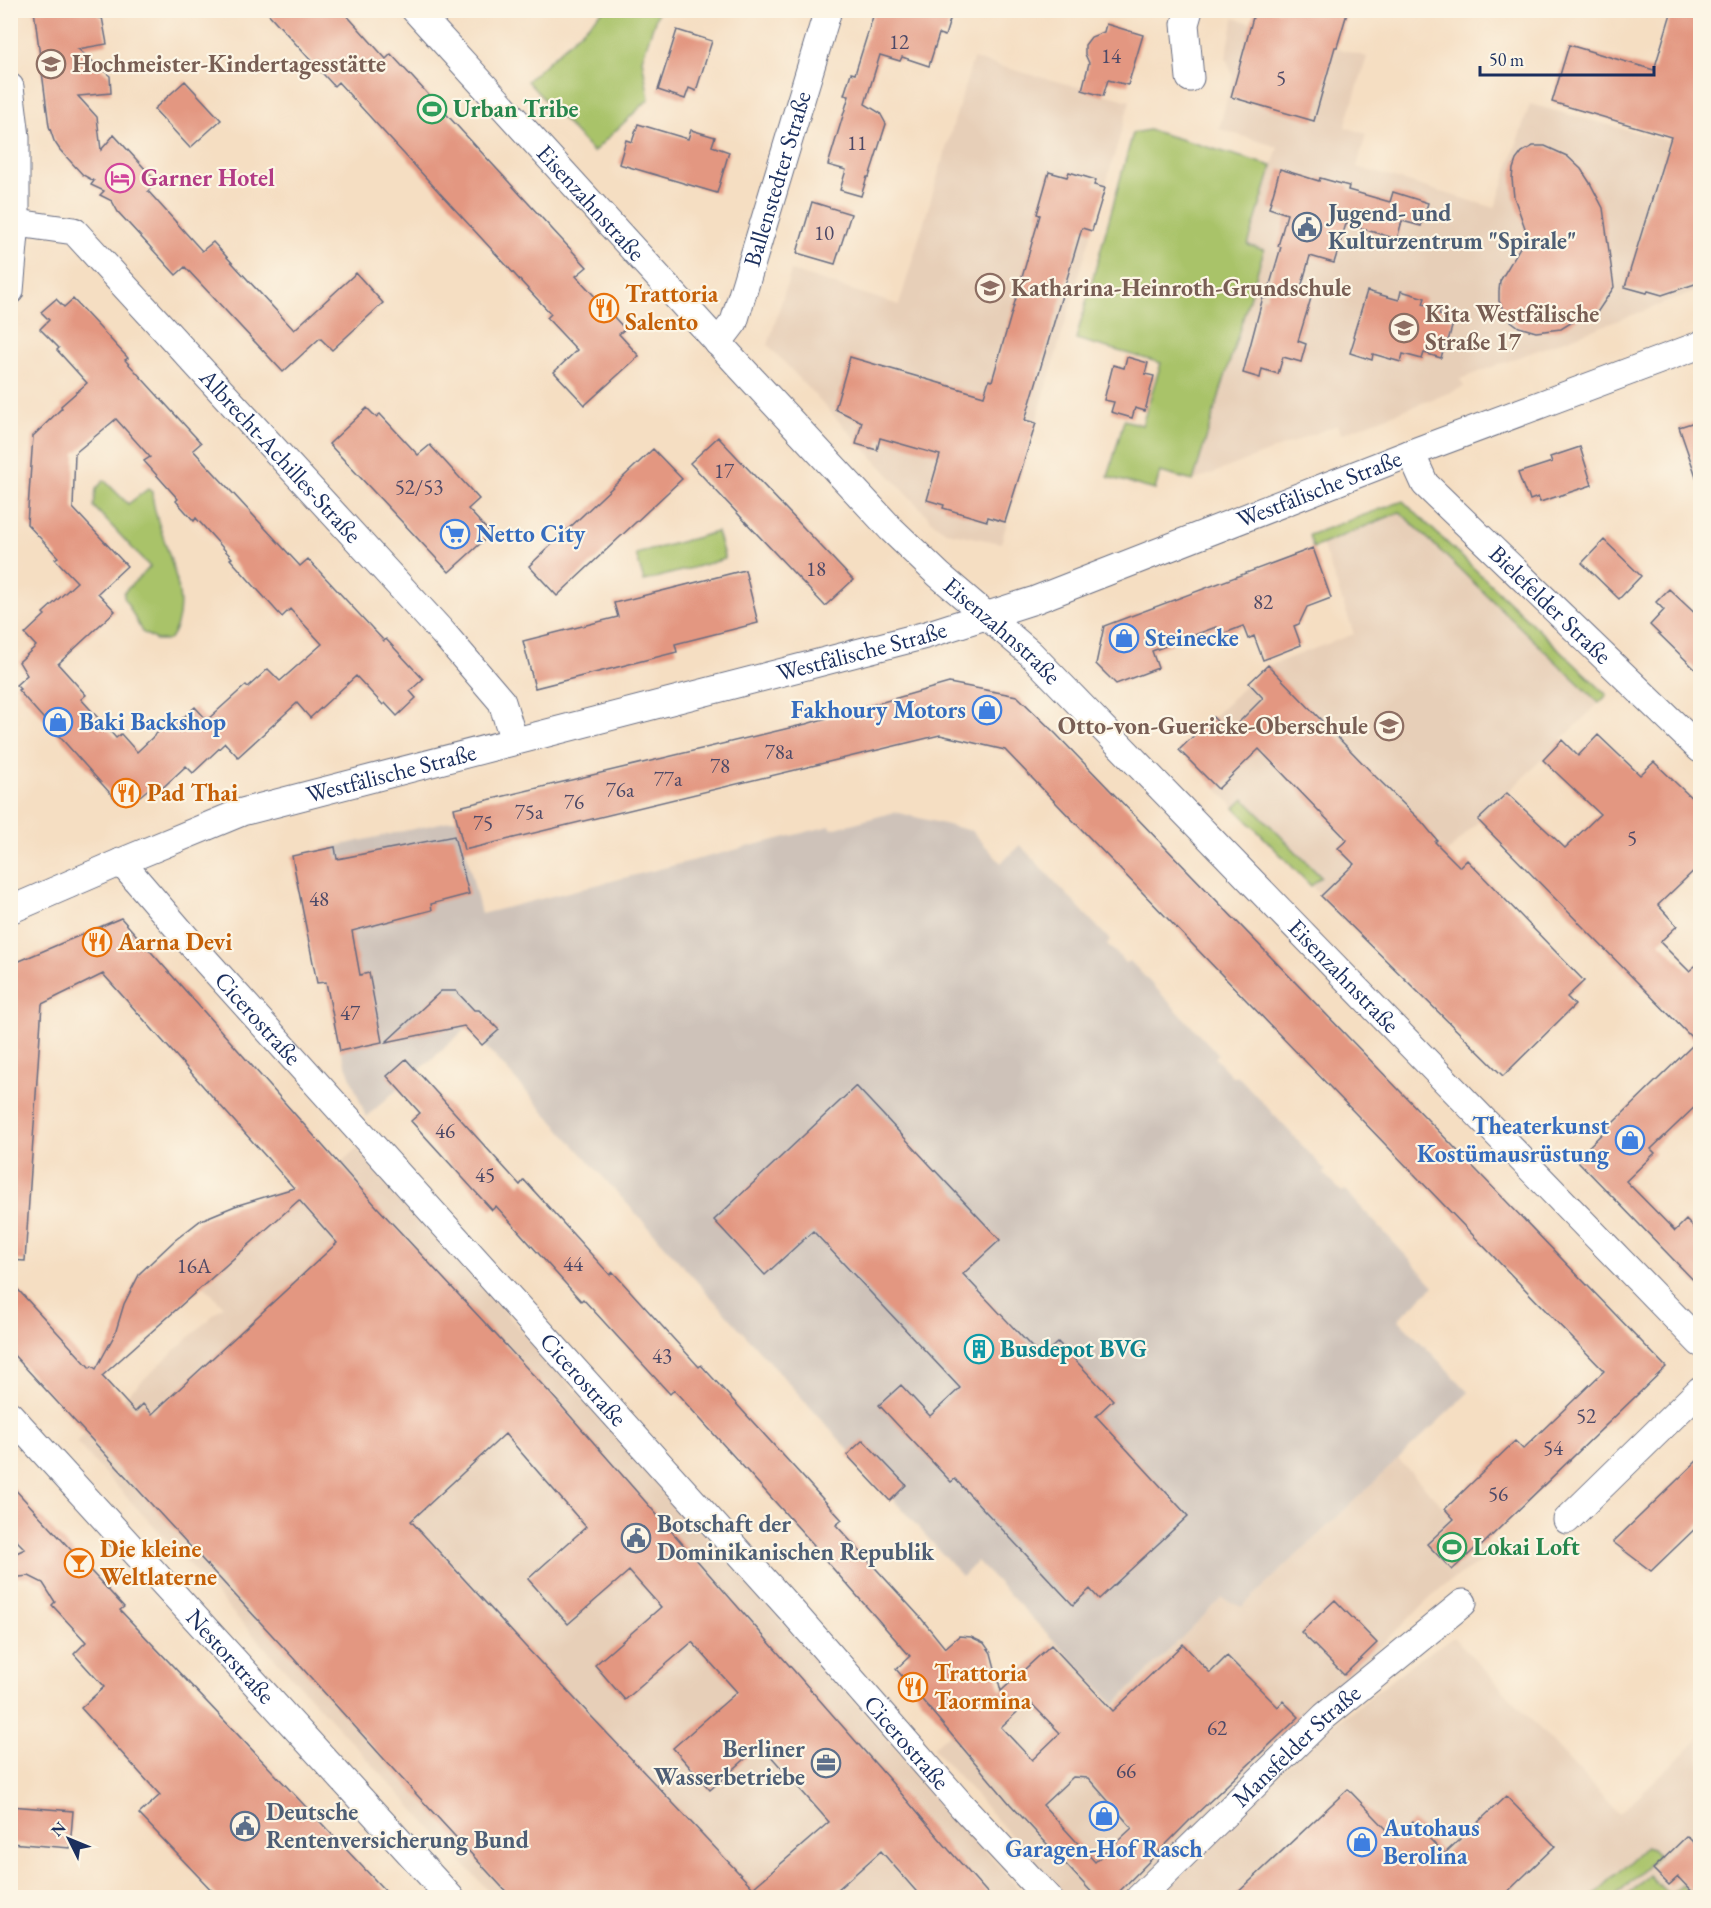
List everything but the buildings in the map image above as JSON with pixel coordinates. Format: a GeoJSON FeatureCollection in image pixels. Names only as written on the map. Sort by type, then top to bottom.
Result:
{"type":"FeatureCollection","features":[{"type":"Feature","properties":{"kind":"street","name":"Eisenzahnstraße"},"geometry":{"type":"LineString","coordinates":[[415,10],[891,529],[939,575],[1038,661],[1701,1343]]}},
{"type":"Feature","properties":{"kind":"street","name":"Ballenstedter Straße"},"geometry":{"type":"LineString","coordinates":[[718,342],[734,322],[828,10]]}},
{"type":"Feature","properties":{"kind":"street"},"geometry":{"type":"LineString","coordinates":[[1189,10],[1185,24],[1190,78]]}},
{"type":"Feature","properties":{"kind":"street"},"geometry":{"type":"LineString","coordinates":[[10,87],[16,137],[10,291]]}},
{"type":"Feature","properties":{"kind":"street","name":"Albrecht-Achilles-Straße"},"geometry":{"type":"LineString","coordinates":[[13,222],[74,231],[443,633],[502,702],[514,741]]}},
{"type":"Feature","properties":{"kind":"street","name":"Westfälische Straße"},"geometry":{"type":"LineString","coordinates":[[10,910],[242,812],[926,635],[1035,600],[1411,453],[1701,345]]}},
{"type":"Feature","properties":{"kind":"street","name":"Bielefelder Straße"},"geometry":{"type":"LineString","coordinates":[[1411,453],[1425,484],[1701,749]]}},
{"type":"Feature","properties":{"kind":"street","name":"Cicerostraße"},"geometry":{"type":"LineString","coordinates":[[121,862],[206,961],[1048,1898]]}},
{"type":"Feature","properties":{"kind":"street"},"geometry":{"type":"LineString","coordinates":[[1567,1520],[1701,1390]]}},
{"type":"Feature","properties":{"kind":"street","name":"Nestorstraße"},"geometry":{"type":"LineString","coordinates":[[10,1415],[451,1898]]}},
{"type":"Feature","properties":{"kind":"street","name":"Mansfelder Straße"},"geometry":{"type":"LineString","coordinates":[[1139,1898],[1325,1716],[1463,1603]]}},
{"type":"Feature","properties":{"kind":"shaded area"},"geometry":{"type":"Polygon","coordinates":[[[1234,18],[1367,57],[1345,127],[1366,134],[1357,167],[1495,208],[1530,104],[1669,141],[1700,37],[1700,290],[1460,379],[1464,387],[1341,434],[1337,425],[1193,481],[1264,251],[1248,245],[1278,147],[1219,129],[1233,76],[1226,58],[1234,18]]]}},
{"type":"Feature","properties":{"kind":"shaded area","name":"Katharina-Heinroth-Grundschule"},"geometry":{"type":"Polygon","coordinates":[[[973,59],[1130,101],[1001,543],[947,532],[933,522],[768,345],[791,271],[899,305],[973,59]]]}},
{"type":"Feature","properties":{"kind":"shaded area","name":"Otto-von-Guericke-Oberschule"},"geometry":{"type":"Polygon","coordinates":[[[1400,511],[1599,703],[1361,937],[1179,750],[1265,667],[1354,634],[1322,544],[1400,511]]]}},
{"type":"Feature","properties":{"kind":"shaded area"},"geometry":{"type":"Polygon","coordinates":[[[895,812],[972,831],[1001,863],[1020,845],[1110,940],[1107,944],[1126,963],[1130,961],[1218,1054],[1215,1058],[1233,1077],[1237,1075],[1326,1171],[1323,1173],[1342,1192],[1345,1190],[1434,1286],[1398,1319],[1469,1392],[1242,1607],[1222,1598],[1115,1704],[977,1561],[962,1576],[468,1027],[366,1117],[339,1047],[326,982],[317,983],[292,856],[458,819],[481,914],[830,826],[832,829],[895,812]]]}},
{"type":"Feature","properties":{"kind":"shaded area"},"geometry":{"type":"Polygon","coordinates":[[[357,1148],[818,1660],[1026,1897],[494,1897],[76,1442],[223,1306],[204,1286],[357,1148]]]}},
{"type":"Feature","properties":{"kind":"shaded area"},"geometry":{"type":"Polygon","coordinates":[[[1398,1459],[1490,1556],[1444,1585],[1125,1897],[1066,1897],[933,1748],[1053,1641],[1116,1704],[1227,1593],[1242,1607],[1398,1459]]]}},
{"type":"Feature","properties":{"kind":"shaded area"},"geometry":{"type":"Polygon","coordinates":[[[1454,1637],[1619,1814],[1700,1738],[1700,1897],[1157,1898],[1308,1745],[1418,1659],[1454,1637]]]}},
{"type":"Feature","properties":{"kind":"green space"},"geometry":{"type":"Polygon","coordinates":[[[603,11],[658,11],[642,59],[649,99],[593,152],[527,81],[603,11]]]}},
{"type":"Feature","properties":{"kind":"green space"},"geometry":{"type":"Polygon","coordinates":[[[1149,130],[1272,166],[1248,245],[1264,250],[1193,481],[1160,472],[1155,490],[1108,477],[1124,420],[1142,425],[1161,363],[1076,339],[1133,133],[1149,130]]]}},
{"type":"Feature","properties":{"kind":"green space"},"geometry":{"type":"Polygon","coordinates":[[[104,480],[128,504],[148,489],[152,492],[160,529],[178,587],[180,606],[177,623],[169,640],[156,640],[142,632],[124,597],[124,592],[150,567],[94,507],[96,489],[104,480]]]}},
{"type":"Feature","properties":{"kind":"green space"},"geometry":{"type":"Polygon","coordinates":[[[1403,501],[1607,695],[1599,703],[1400,512],[1313,548],[1309,535],[1403,501]]]}},
{"type":"Feature","properties":{"kind":"green space"},"geometry":{"type":"Polygon","coordinates":[[[717,532],[725,559],[644,581],[636,554],[717,532]]]}},
{"type":"Feature","properties":{"kind":"green space"},"geometry":{"type":"Polygon","coordinates":[[[1244,799],[1321,877],[1311,886],[1235,808],[1244,799]]]}},
{"type":"Feature","properties":{"kind":"green space"},"geometry":{"type":"Polygon","coordinates":[[[1645,1847],[1652,1849],[1658,1855],[1615,1897],[1592,1897],[1645,1847]]]}},
{"type":"Feature","properties":{"kind":"green space"},"geometry":{"type":"Polygon","coordinates":[[[1649,1875],[1670,1896],[1682,1885],[1693,1897],[1626,1897],[1649,1875]]]}},
{"type":"Feature","properties":{"kind":"place","name":"Hochmeister-Kindertagesstätte"},"geometry":{"type":"Point","coordinates":[51,64]}},
{"type":"Feature","properties":{"kind":"place","name":"Urban Tribe"},"geometry":{"type":"Point","coordinates":[432,109]}},
{"type":"Feature","properties":{"kind":"place","name":"Garner Hotel"},"geometry":{"type":"Point","coordinates":[120,178]}},
{"type":"Feature","properties":{"kind":"place","name":"Jugend- und Kulturzentrum \"Spirale\""},"geometry":{"type":"Point","coordinates":[1307,227]}},
{"type":"Feature","properties":{"kind":"place","name":"Katharina-Heinroth-Grundschule"},"geometry":{"type":"Point","coordinates":[990,288]}},
{"type":"Feature","properties":{"kind":"place","name":"Trattoria Salento"},"geometry":{"type":"Point","coordinates":[604,308]}},
{"type":"Feature","properties":{"kind":"place","name":"Kita Westfälische Straße 17"},"geometry":{"type":"Point","coordinates":[1404,328]}},
{"type":"Feature","properties":{"kind":"place","name":"Netto City"},"geometry":{"type":"Point","coordinates":[455,534]}},
{"type":"Feature","properties":{"kind":"place","name":"Steinecke"},"geometry":{"type":"Point","coordinates":[1124,638]}},
{"type":"Feature","properties":{"kind":"place","name":"Fakhoury Motors"},"geometry":{"type":"Point","coordinates":[987,710]}},
{"type":"Feature","properties":{"kind":"place","name":"Baki Backshop"},"geometry":{"type":"Point","coordinates":[58,722]}},
{"type":"Feature","properties":{"kind":"place","name":"Otto-von-Guericke-Oberschule"},"geometry":{"type":"Point","coordinates":[1389,726]}},
{"type":"Feature","properties":{"kind":"place","name":"Pad Thai"},"geometry":{"type":"Point","coordinates":[126,793]}},
{"type":"Feature","properties":{"kind":"place","name":"Aarna Devi"},"geometry":{"type":"Point","coordinates":[97,942]}},
{"type":"Feature","properties":{"kind":"place","name":"Theaterkunst Kostümausrüstung"},"geometry":{"type":"Point","coordinates":[1630,1140]}},
{"type":"Feature","properties":{"kind":"place","name":"Busdepot BVG"},"geometry":{"type":"Point","coordinates":[979,1349]}},
{"type":"Feature","properties":{"kind":"place","name":"Botschaft der Dominikanischen Republik"},"geometry":{"type":"Point","coordinates":[636,1538]}},
{"type":"Feature","properties":{"kind":"place","name":"Lokai Loft"},"geometry":{"type":"Point","coordinates":[1452,1547]}},
{"type":"Feature","properties":{"kind":"place","name":"Die kleine Weltlaterne"},"geometry":{"type":"Point","coordinates":[79,1563]}},
{"type":"Feature","properties":{"kind":"place","name":"Trattoria Taormina"},"geometry":{"type":"Point","coordinates":[913,1687]}},
{"type":"Feature","properties":{"kind":"place","name":"Berliner Wasserbetriebe"},"geometry":{"type":"Point","coordinates":[826,1763]}},
{"type":"Feature","properties":{"kind":"place","name":"Garagen-Hof Rasch"},"geometry":{"type":"Point","coordinates":[1104,1816]}},
{"type":"Feature","properties":{"kind":"place","name":"Deutsche Rentenversicherung Bund"},"geometry":{"type":"Point","coordinates":[245,1826]}},
{"type":"Feature","properties":{"kind":"place","name":"Autohaus Berolina"},"geometry":{"type":"Point","coordinates":[1362,1842]}}]}
